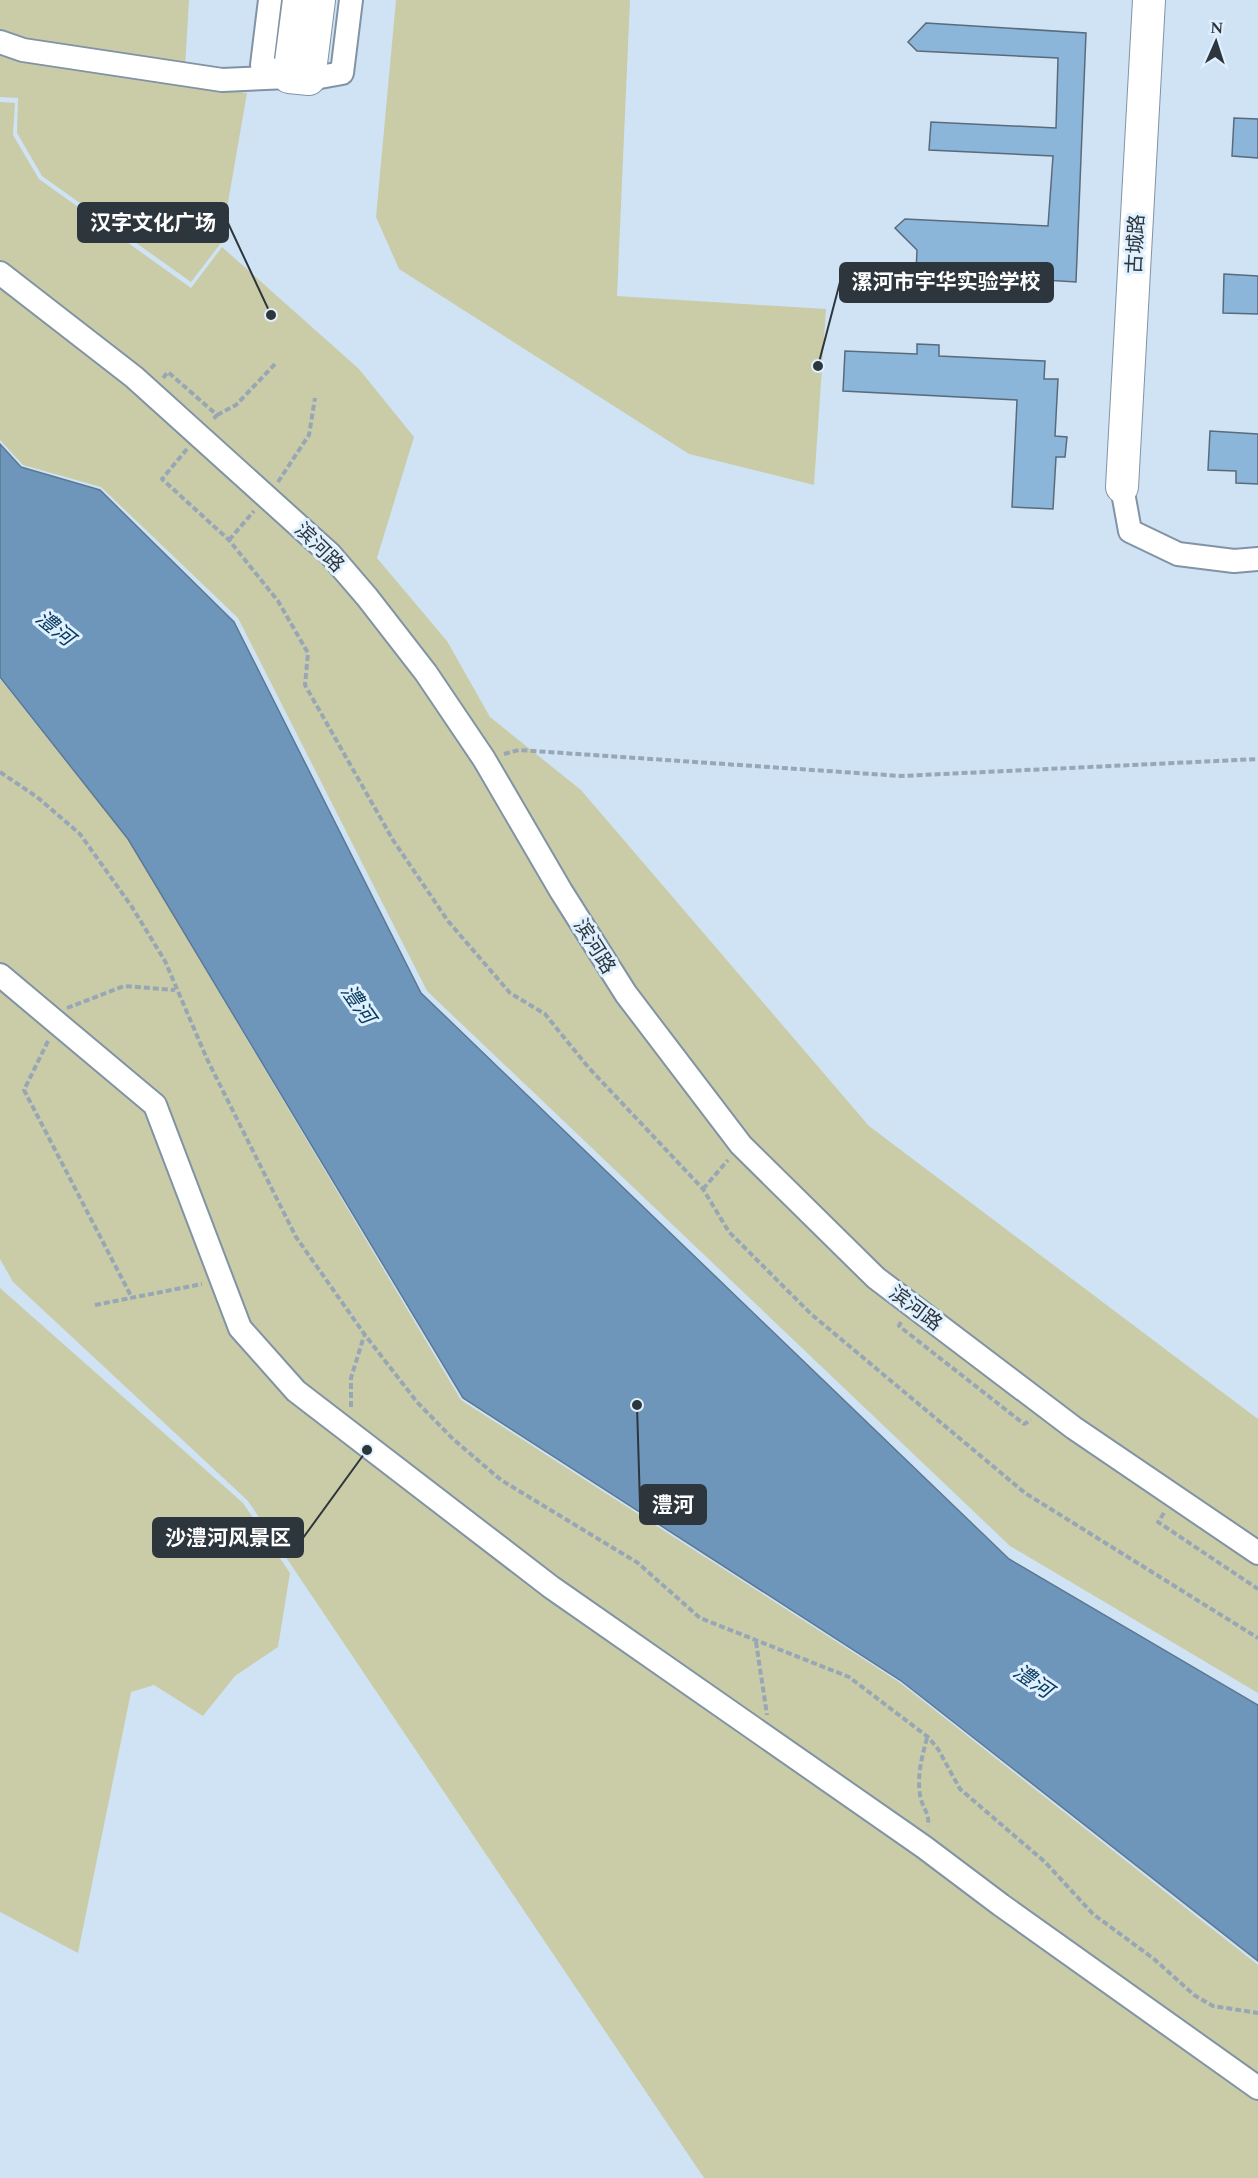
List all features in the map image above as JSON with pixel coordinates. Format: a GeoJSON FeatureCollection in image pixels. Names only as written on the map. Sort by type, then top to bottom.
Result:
{"type":"FeatureCollection","features":[{"type":"Feature","properties":{"kind":"street"},"geometry":{"type":"LineString","coordinates":[[270,0],[262,65],[299,78]]}},
{"type":"Feature","properties":{"kind":"street"},"geometry":{"type":"LineString","coordinates":[[299,0],[299,78]]}},
{"type":"Feature","properties":{"kind":"street"},"geometry":{"type":"LineString","coordinates":[[299,78],[319,0]]}},
{"type":"Feature","properties":{"kind":"street"},"geometry":{"type":"LineString","coordinates":[[0,42],[23,50],[222,80],[299,78],[342,73],[351,0]]}},
{"type":"Feature","properties":{"kind":"street","name":"古城路"},"geometry":{"type":"LineString","coordinates":[[1122,488],[1149,0]]}},
{"type":"Feature","properties":{"kind":"street","name":"滨河路"},"geometry":{"type":"LineString","coordinates":[[0,273],[134,377],[330,554],[367,597],[426,673],[484,759],[561,891],[626,994],[741,1145],[876,1278],[1074,1428],[1258,1553]]}},
{"type":"Feature","properties":{"kind":"street"},"geometry":{"type":"LineString","coordinates":[[1122,488],[1130,531],[1178,554],[1234,561],[1258,560]]}},
{"type":"Feature","properties":{"kind":"street"},"geometry":{"type":"LineString","coordinates":[[0,975],[54,1018],[155,1106],[220,1281],[240,1328],[296,1391],[351,1436],[551,1587],[924,1847],[1258,2088]]}},
{"type":"Feature","properties":{"kind":"path"},"geometry":{"type":"LineString","coordinates":[[217,415],[236,405],[276,363]]}},
{"type":"Feature","properties":{"kind":"path"},"geometry":{"type":"LineString","coordinates":[[229,540],[268,496],[309,435],[315,398]]}},
{"type":"Feature","properties":{"kind":"path"},"geometry":{"type":"LineString","coordinates":[[198,436],[162,479],[229,540],[278,601],[308,653],[305,685],[393,840],[448,921],[510,993],[545,1014],[588,1067],[703,1189],[729,1232],[811,1314],[1025,1493],[1258,1638]]}},
{"type":"Feature","properties":{"kind":"path"},"geometry":{"type":"LineString","coordinates":[[484,759],[519,750],[901,776],[1258,759]]}},
{"type":"Feature","properties":{"kind":"path"},"geometry":{"type":"LineString","coordinates":[[0,772],[37,797],[80,834],[138,916],[165,961],[207,1059],[296,1237],[364,1335],[417,1402],[453,1439],[501,1480],[638,1563],[700,1618],[849,1677],[928,1737],[938,1749],[960,1789],[1044,1862],[1093,1914],[1154,1959],[1194,1995],[1213,2006],[1258,2013]]}},
{"type":"Feature","properties":{"kind":"path"},"geometry":{"type":"LineString","coordinates":[[132,1298],[24,1090],[54,1018],[124,986],[176,990]]}},
{"type":"Feature","properties":{"kind":"path"},"geometry":{"type":"LineString","coordinates":[[703,1189],[741,1145]]}},
{"type":"Feature","properties":{"kind":"path"},"geometry":{"type":"LineString","coordinates":[[95,1305],[220,1281]]}},
{"type":"Feature","properties":{"kind":"path"},"geometry":{"type":"LineString","coordinates":[[351,1436],[351,1378],[364,1335]]}},
{"type":"Feature","properties":{"kind":"path"},"geometry":{"type":"LineString","coordinates":[[756,1642],[766,1696],[769,1739]]}},
{"type":"Feature","properties":{"kind":"path"},"geometry":{"type":"LineString","coordinates":[[924,1847],[930,1816],[920,1796],[920,1763],[928,1737]]}},
{"type":"Feature","properties":{"kind":"green space"},"geometry":{"type":"Polygon","coordinates":[[[0,0],[189,0],[184,85],[247,93],[221,243],[191,282],[42,176],[17,133],[18,98],[0,97],[0,0]]]}},
{"type":"Feature","properties":{"kind":"green space"},"geometry":{"type":"Polygon","coordinates":[[[396,0],[630,0],[617,296],[826,309],[814,485],[689,454],[399,269],[376,217],[396,0]]]}},
{"type":"Feature","properties":{"kind":"green space"},"geometry":{"type":"Polygon","coordinates":[[[0,102],[15,103],[13,135],[39,179],[191,288],[222,247],[359,369],[414,437],[377,558],[447,641],[490,717],[581,790],[869,1126],[1258,1419],[1258,1693],[1010,1546],[427,991],[238,618],[101,487],[23,465],[0,440],[0,102]]]}},
{"type":"Feature","properties":{"kind":"green space"},"geometry":{"type":"Polygon","coordinates":[[[0,679],[128,839],[461,1400],[899,1682],[1258,1965],[1258,2178],[704,2178],[248,1501],[13,1282],[0,1259],[0,679]]]}},
{"type":"Feature","properties":{"kind":"green space"},"geometry":{"type":"Polygon","coordinates":[[[0,1288],[243,1503],[290,1573],[278,1647],[235,1676],[203,1716],[154,1685],[131,1692],[78,1953],[0,1912],[0,1288]]]}},
{"type":"Feature","properties":{"kind":"water"},"geometry":{"type":"Polygon","coordinates":[[[0,444],[21,467],[100,490],[234,622],[421,993],[1009,1559],[1258,1705],[1258,1961],[900,1680],[463,1398],[128,839],[0,677],[0,444]]]}},
{"type":"Feature","properties":{"kind":"building"},"geometry":{"type":"Polygon","coordinates":[[[926,23],[1086,33],[1076,282],[916,272],[917,250],[895,228],[905,219],[1048,226],[1053,156],[929,150],[931,122],[1056,128],[1058,58],[917,51],[908,42],[926,23]]]}},
{"type":"Feature","properties":{"kind":"building"},"geometry":{"type":"Polygon","coordinates":[[[1234,118],[1258,119],[1258,158],[1232,156],[1234,118]]]}},
{"type":"Feature","properties":{"kind":"building"},"geometry":{"type":"Polygon","coordinates":[[[1224,274],[1258,276],[1258,314],[1223,313],[1224,274]]]}},
{"type":"Feature","properties":{"kind":"building"},"geometry":{"type":"Polygon","coordinates":[[[917,344],[939,345],[939,356],[1045,361],[1044,379],[1058,379],[1055,436],[1067,437],[1065,457],[1056,457],[1053,509],[1012,507],[1017,400],[843,391],[845,351],[917,354],[917,344]]]}},
{"type":"Feature","properties":{"kind":"building"},"geometry":{"type":"Polygon","coordinates":[[[1210,431],[1258,434],[1258,484],[1236,483],[1236,471],[1208,470],[1210,431]]]}},
{"type":"Feature","properties":{"kind":"place","name":"汉字文化广场"},"geometry":{"type":"Point","coordinates":[271,315]}},
{"type":"Feature","properties":{"kind":"place","name":"漯河市宇华实验学校"},"geometry":{"type":"Point","coordinates":[818,366]}},
{"type":"Feature","properties":{"kind":"place","name":"澧河"},"geometry":{"type":"Point","coordinates":[637,1405]}},
{"type":"Feature","properties":{"kind":"place","name":"沙澧河风景区"},"geometry":{"type":"Point","coordinates":[367,1450]}}]}
